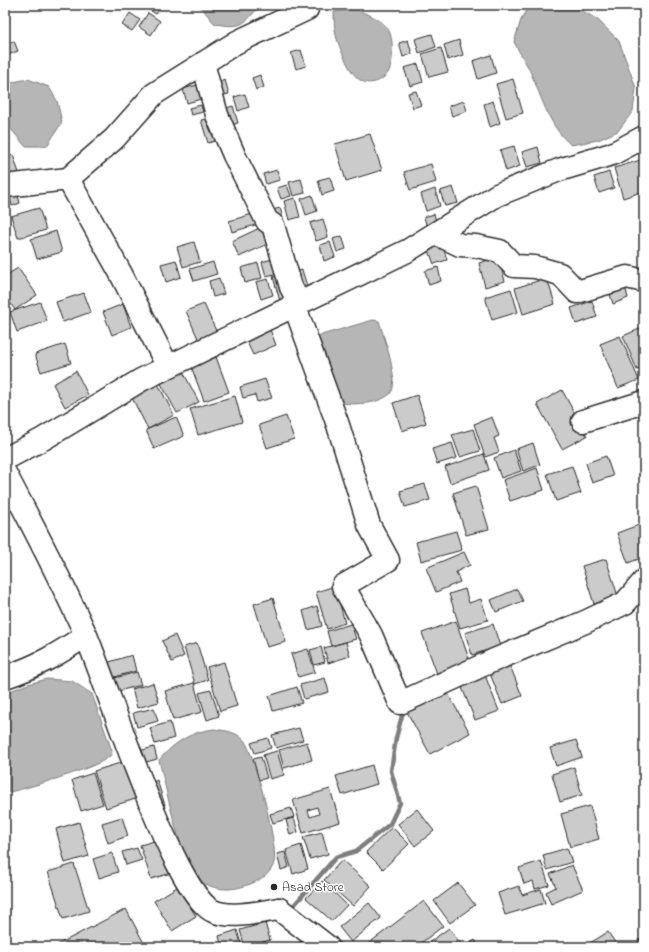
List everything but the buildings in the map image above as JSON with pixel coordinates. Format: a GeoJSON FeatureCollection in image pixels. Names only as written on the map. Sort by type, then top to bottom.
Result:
{"type":"FeatureCollection","features":[{"type":"Feature","properties":{"kind":"street"},"geometry":{"type":"LineString","coordinates":[[5,186],[68,179],[114,139],[154,94],[237,42],[307,9]]}},
{"type":"Feature","properties":{"kind":"street"},"geometry":{"type":"LineString","coordinates":[[203,63],[217,115],[234,155],[268,222],[273,225],[291,287],[338,425],[369,525],[388,560],[344,586],[371,635],[400,703],[625,603],[644,581]]}},
{"type":"Feature","properties":{"kind":"street"},"geometry":{"type":"LineString","coordinates":[[5,459],[44,439],[141,380],[407,251],[497,195],[559,170],[612,154],[644,137]]}},
{"type":"Feature","properties":{"kind":"street"},"geometry":{"type":"LineString","coordinates":[[68,179],[120,272],[168,367]]}},
{"type":"Feature","properties":{"kind":"street"},"geometry":{"type":"LineString","coordinates":[[436,234],[460,245],[476,246],[500,251],[514,266],[535,268],[560,274],[576,292],[627,277],[644,281]]}},
{"type":"Feature","properties":{"kind":"street"},"geometry":{"type":"LineString","coordinates":[[582,421],[644,402]]}},
{"type":"Feature","properties":{"kind":"street"},"geometry":{"type":"LineString","coordinates":[[5,473],[56,570],[86,635],[155,815],[188,884],[201,902],[213,911],[236,915],[279,909],[328,947]]}},
{"type":"Feature","properties":{"kind":"street"},"geometry":{"type":"LineString","coordinates":[[5,678],[34,667],[64,651],[86,635]]}},
{"type":"Feature","properties":{"kind":"shaded area"},"geometry":{"type":"Polygon","coordinates":[[[199,5],[260,5],[250,17],[241,24],[231,26],[215,24],[199,5]]]}},
{"type":"Feature","properties":{"kind":"shaded area"},"geometry":{"type":"Polygon","coordinates":[[[529,5],[573,5],[598,20],[619,41],[636,88],[633,111],[618,131],[598,140],[571,145],[556,128],[545,108],[533,77],[514,42],[521,20],[529,5]]]}},
{"type":"Feature","properties":{"kind":"shaded area"},"geometry":{"type":"Polygon","coordinates":[[[356,10],[382,22],[390,33],[392,57],[390,69],[384,77],[372,83],[362,81],[354,74],[345,59],[336,36],[334,12],[356,10]]]}},
{"type":"Feature","properties":{"kind":"shaded area"},"geometry":{"type":"Polygon","coordinates":[[[28,79],[49,87],[57,101],[62,122],[47,146],[25,146],[5,122],[5,89],[13,82],[28,79]]]}},
{"type":"Feature","properties":{"kind":"shaded area"},"geometry":{"type":"Polygon","coordinates":[[[373,320],[379,321],[387,347],[392,370],[393,388],[390,394],[374,402],[360,404],[342,403],[332,386],[315,340],[318,336],[373,320]]]}},
{"type":"Feature","properties":{"kind":"shaded area"},"geometry":{"type":"Polygon","coordinates":[[[47,679],[72,681],[92,694],[112,753],[103,761],[77,772],[27,788],[5,793],[5,693],[28,684],[47,679]]]}},
{"type":"Feature","properties":{"kind":"shaded area"},"geometry":{"type":"Polygon","coordinates":[[[214,729],[237,735],[244,740],[248,748],[254,762],[265,800],[275,854],[272,868],[261,879],[246,885],[228,889],[215,888],[208,885],[197,878],[191,871],[174,822],[159,760],[177,743],[190,735],[205,730],[214,729]]]}},
{"type":"Feature","properties":{"kind":"waterway"},"geometry":{"type":"LineString","coordinates":[[289,911],[336,857],[356,851],[390,824],[400,803],[391,771],[396,738],[404,708]]}},
{"type":"Feature","properties":{"kind":"place","name":"Asad Store"},"geometry":{"type":"Point","coordinates":[274,887]}}]}
